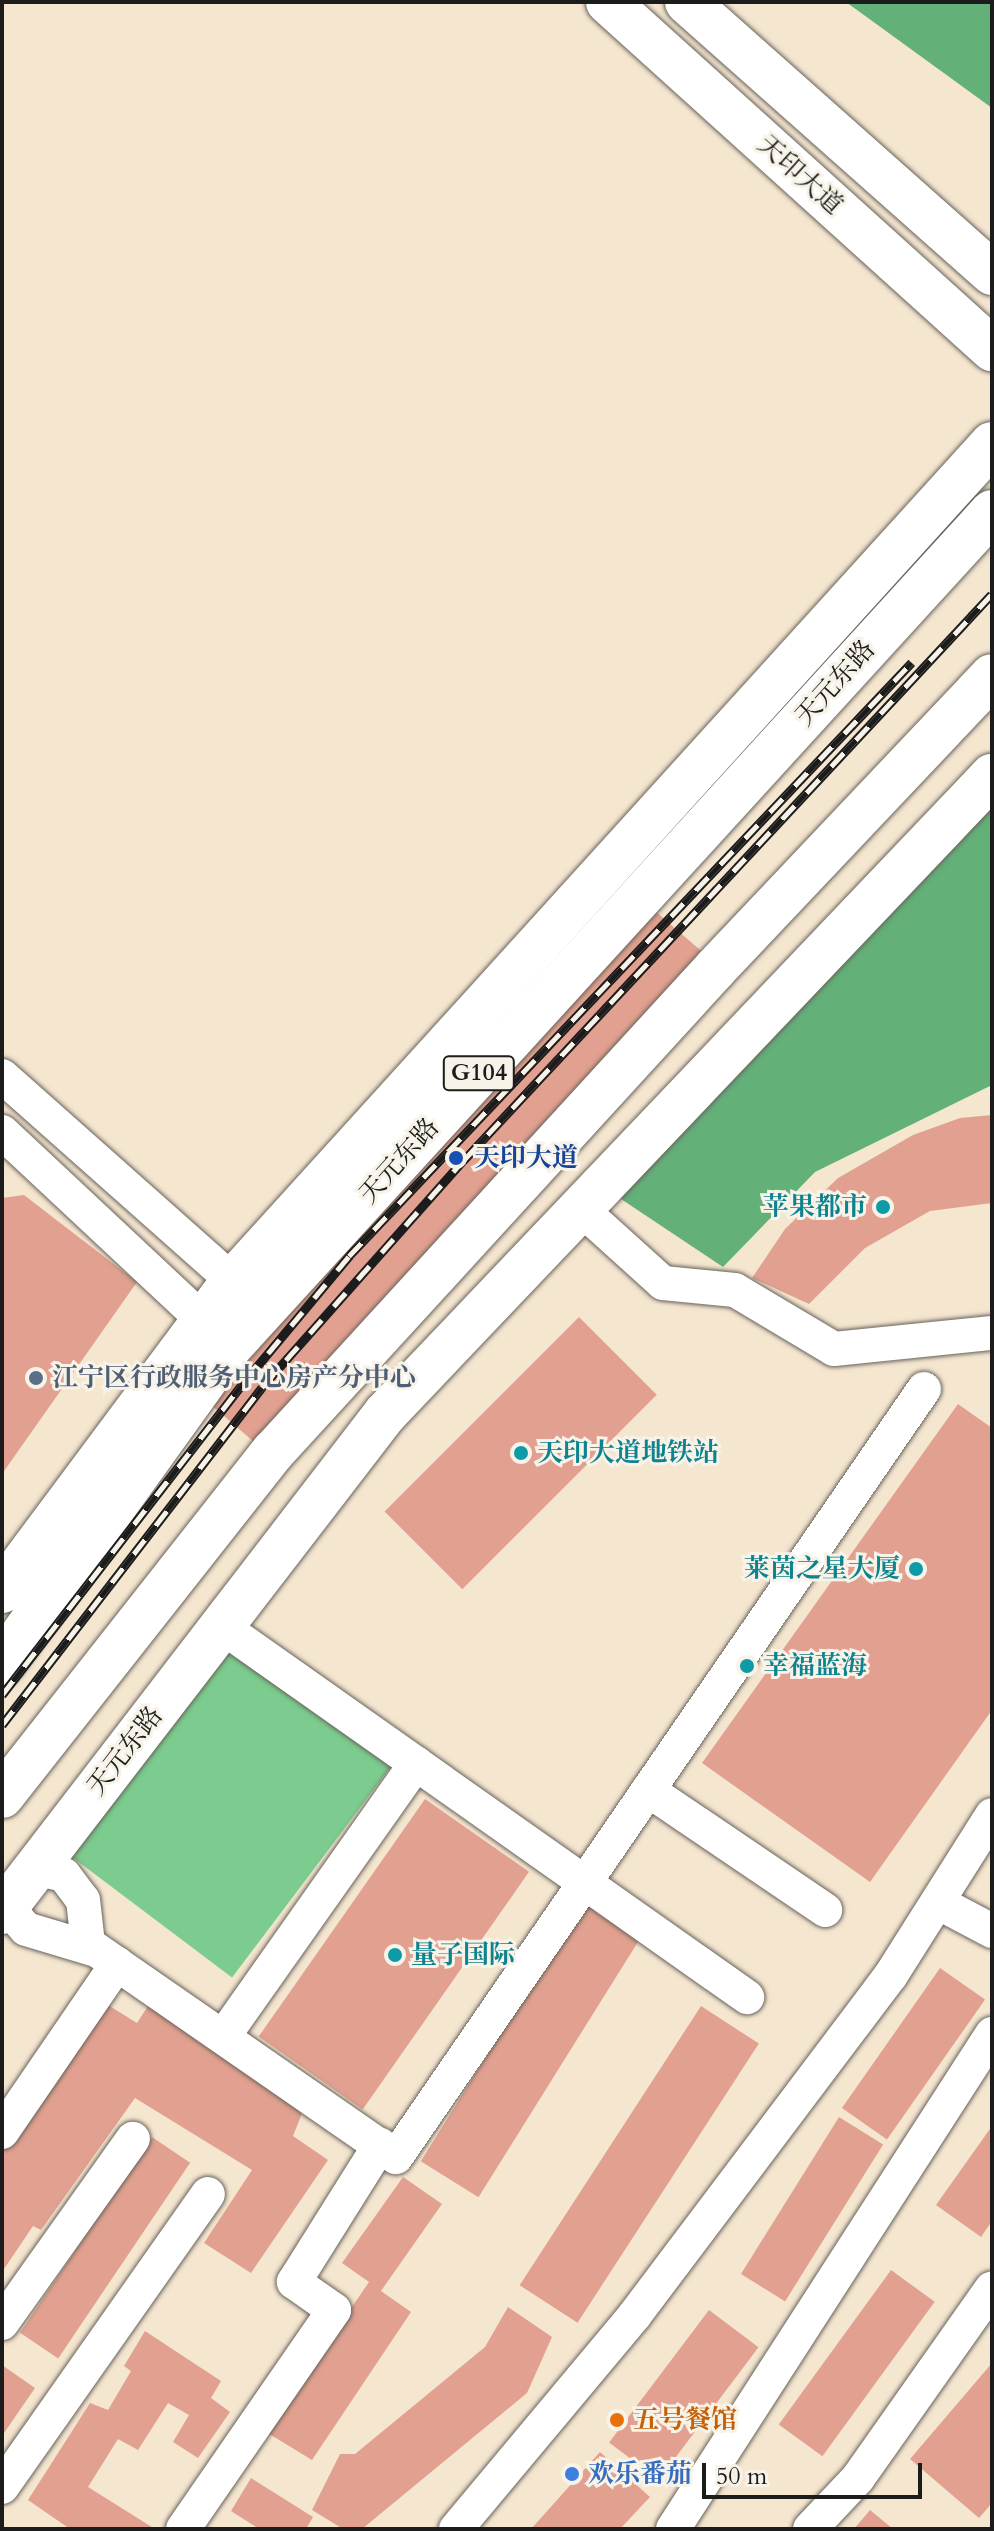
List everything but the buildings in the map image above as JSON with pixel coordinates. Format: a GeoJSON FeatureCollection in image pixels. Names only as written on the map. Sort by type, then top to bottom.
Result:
{"type":"FeatureCollection","features":[{"type":"Feature","properties":{"kind":"main road","name":"天印大道"},"geometry":{"type":"LineString","coordinates":[[608,2],[992,349]]}},
{"type":"Feature","properties":{"kind":"main road","name":"天印大道"},"geometry":{"type":"LineString","coordinates":[[687,2],[992,273]]}},
{"type":"Feature","properties":{"kind":"main road","name":"天元东路"},"geometry":{"type":"LineString","coordinates":[[2,1591],[233,1281],[992,444]]}},
{"type":"Feature","properties":{"kind":"main road","name":"天元东路"},"geometry":{"type":"LineString","coordinates":[[2,1663],[228,1349],[992,512]]}},
{"type":"Feature","properties":{"kind":"main road"},"geometry":{"type":"LineString","coordinates":[[2,1796],[273,1452],[715,969],[992,676]]}},
{"type":"Feature","properties":{"kind":"main road","name":"天元东路"},"geometry":{"type":"LineString","coordinates":[[4,1909],[385,1414],[992,776]]}},
{"type":"Feature","properties":{"kind":"street"},"geometry":{"type":"LineString","coordinates":[[2,1076],[233,1281]]}},
{"type":"Feature","properties":{"kind":"street"},"geometry":{"type":"LineString","coordinates":[[2,1132],[203,1320]]}},
{"type":"Feature","properties":{"kind":"street"},"geometry":{"type":"LineString","coordinates":[[581,1209],[663,1283],[735,1290],[834,1349],[992,1333]]}},
{"type":"Feature","properties":{"kind":"street"},"geometry":{"type":"LineString","coordinates":[[34,1868],[64,1875],[83,1900],[88,1944],[396,2157],[924,1389]]}},
{"type":"Feature","properties":{"kind":"street"},"geometry":{"type":"LineString","coordinates":[[221,1626],[747,1997]]}},
{"type":"Feature","properties":{"kind":"street"},"geometry":{"type":"LineString","coordinates":[[223,2037],[416,1763]]}},
{"type":"Feature","properties":{"kind":"street"},"geometry":{"type":"LineString","coordinates":[[648,1790],[825,1910]]}},
{"type":"Feature","properties":{"kind":"street"},"geometry":{"type":"LineString","coordinates":[[456,2529],[634,2316],[891,1975],[992,1815]]}},
{"type":"Feature","properties":{"kind":"street"},"geometry":{"type":"LineString","coordinates":[[939,1903],[992,1931]]}},
{"type":"Feature","properties":{"kind":"street"},"geometry":{"type":"LineString","coordinates":[[4,1909],[26,1929],[107,1957]]}},
{"type":"Feature","properties":{"kind":"street"},"geometry":{"type":"LineString","coordinates":[[2,2132],[107,1957]]}},
{"type":"Feature","properties":{"kind":"street"},"geometry":{"type":"LineString","coordinates":[[673,2529],[992,2034]]}},
{"type":"Feature","properties":{"kind":"street"},"geometry":{"type":"LineString","coordinates":[[2,2323],[133,2139]]}},
{"type":"Feature","properties":{"kind":"street"},"geometry":{"type":"LineString","coordinates":[[183,2529],[334,2310],[294,2282],[380,2145]]}},
{"type":"Feature","properties":{"kind":"street"},"geometry":{"type":"LineString","coordinates":[[2,2487],[208,2194]]}},
{"type":"Feature","properties":{"kind":"street"},"geometry":{"type":"LineString","coordinates":[[810,2529],[858,2478],[991,2286]]}},
{"type":"Feature","properties":{"kind":"green space"},"geometry":{"type":"Polygon","coordinates":[[[846,2],[992,2],[992,108],[846,2]]]}},
{"type":"Feature","properties":{"kind":"green space"},"geometry":{"type":"Polygon","coordinates":[[[992,805],[992,1085],[815,1172],[723,1267],[612,1193],[992,805]]]}},
{"type":"Feature","properties":{"kind":"green space"},"geometry":{"type":"Polygon","coordinates":[[[223,1634],[394,1763],[232,1978],[61,1849],[223,1634]]]}},
{"type":"Feature","properties":{"kind":"railway"},"geometry":{"type":"LineString","coordinates":[[2,1725],[262,1387],[463,1161],[992,594]]}},
{"type":"Feature","properties":{"kind":"railway"},"geometry":{"type":"LineString","coordinates":[[2,1695],[245,1381],[349,1256],[912,662]]}},
{"type":"Feature","properties":{"kind":"place","name":"天印大道"},"geometry":{"type":"Point","coordinates":[456,1158]}},
{"type":"Feature","properties":{"kind":"place","name":"苹果都市"},"geometry":{"type":"Point","coordinates":[883,1207]}},
{"type":"Feature","properties":{"kind":"place","name":"江宁区行政服务中心房产分中心"},"geometry":{"type":"Point","coordinates":[36,1378]}},
{"type":"Feature","properties":{"kind":"place","name":"天印大道地铁站"},"geometry":{"type":"Point","coordinates":[521,1453]}},
{"type":"Feature","properties":{"kind":"place","name":"莱茵之星大厦"},"geometry":{"type":"Point","coordinates":[916,1569]}},
{"type":"Feature","properties":{"kind":"place","name":"幸福蓝海"},"geometry":{"type":"Point","coordinates":[747,1666]}},
{"type":"Feature","properties":{"kind":"place","name":"量子国际"},"geometry":{"type":"Point","coordinates":[395,1955]}},
{"type":"Feature","properties":{"kind":"place","name":"五号餐馆"},"geometry":{"type":"Point","coordinates":[617,2420]}},
{"type":"Feature","properties":{"kind":"place","name":"欢乐番茄"},"geometry":{"type":"Point","coordinates":[572,2474]}}]}
